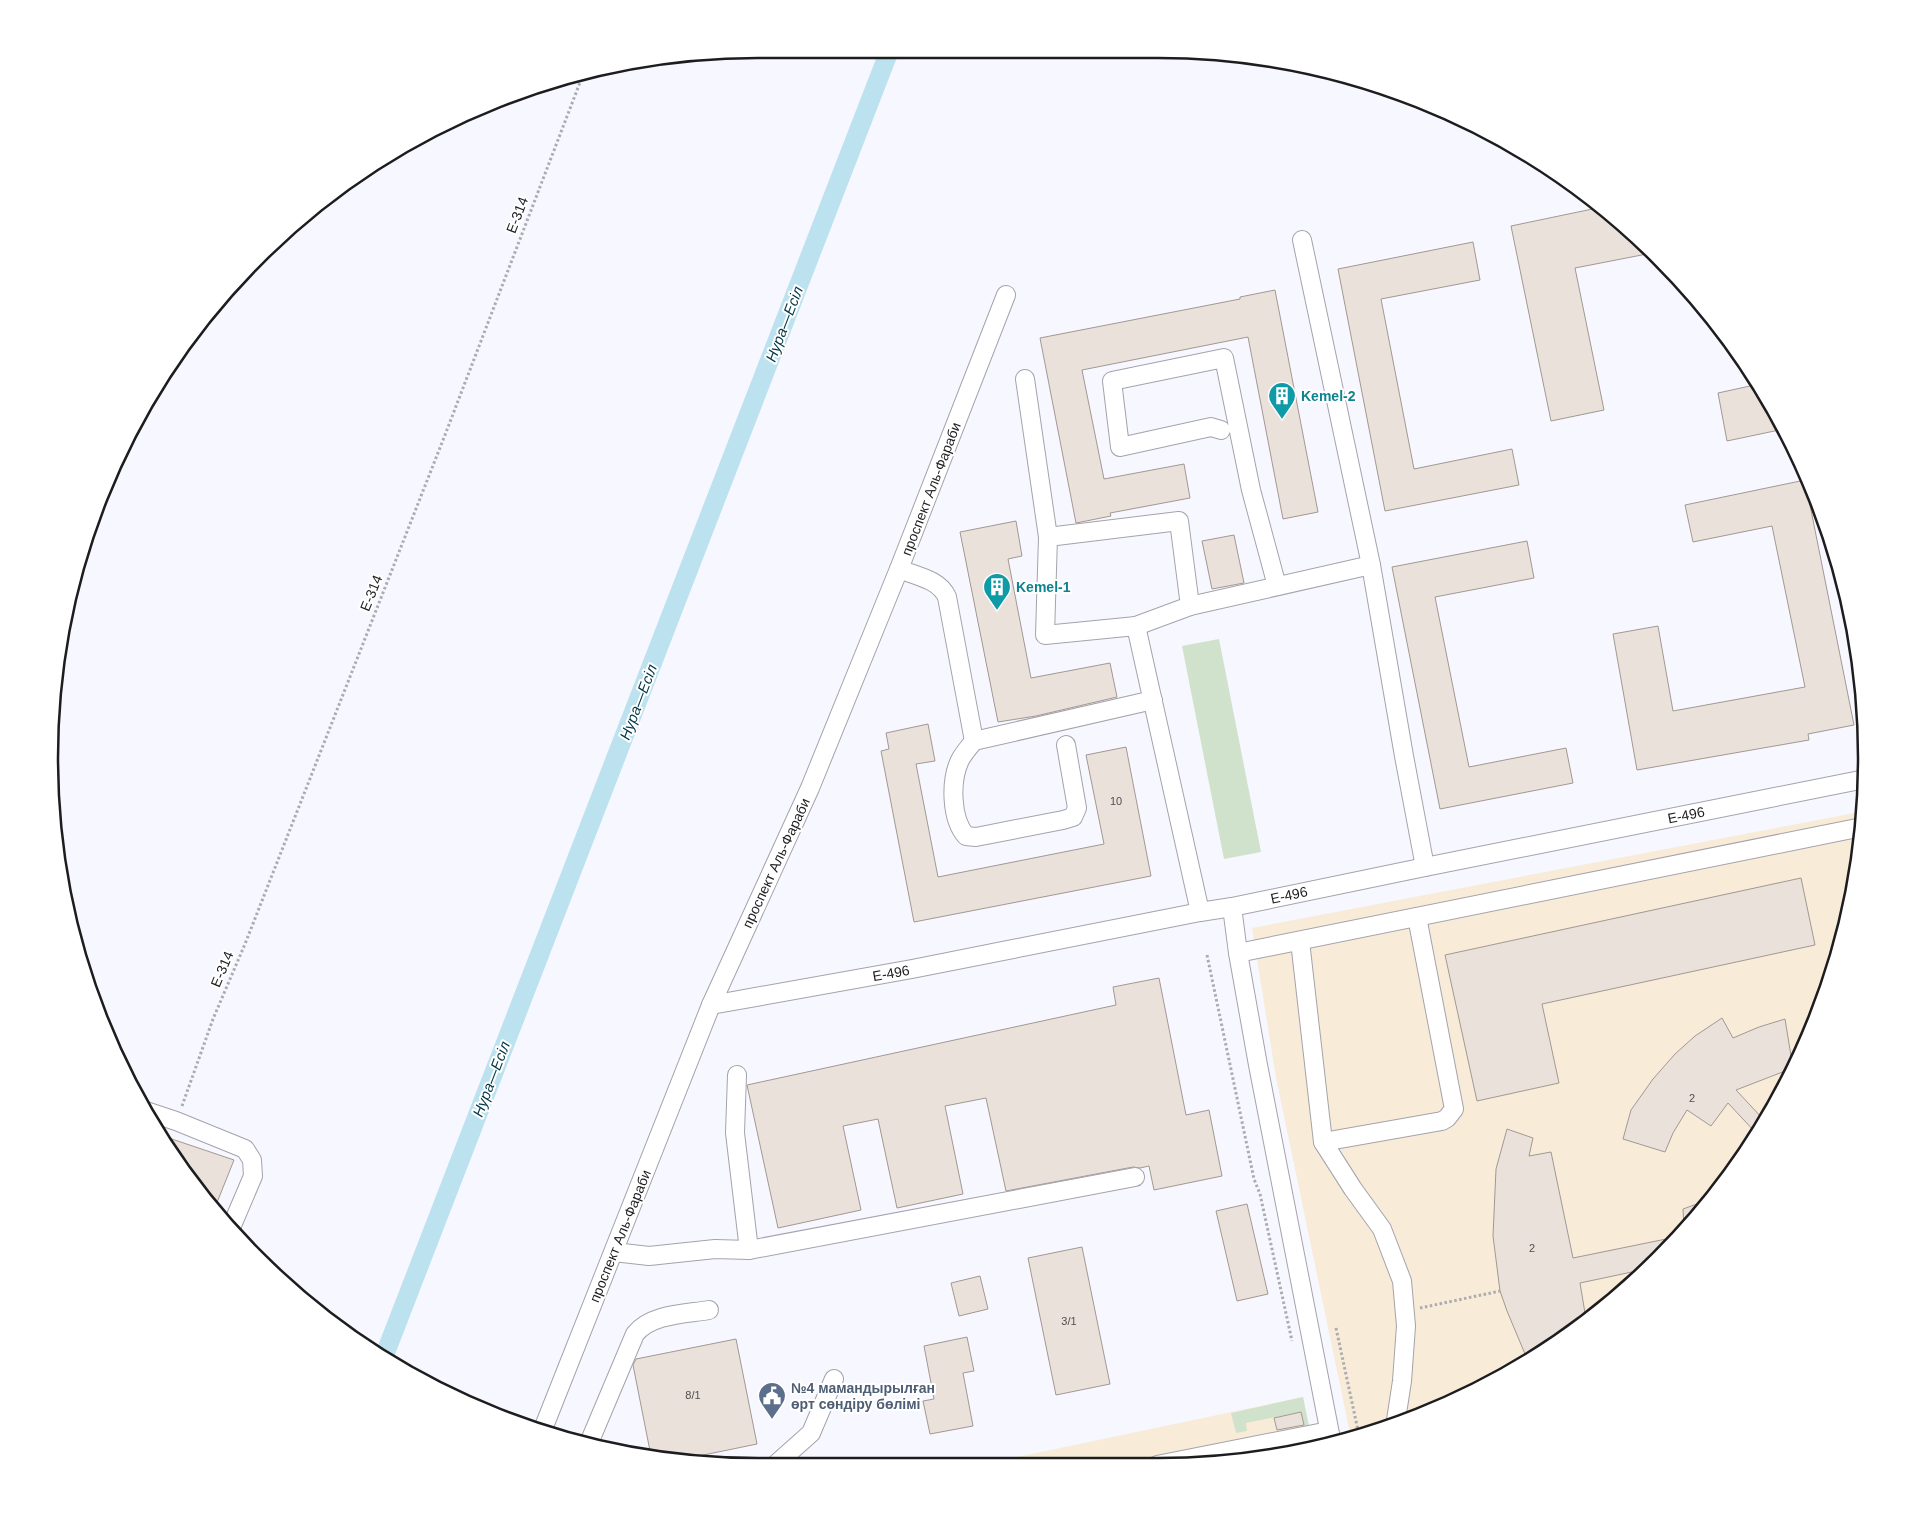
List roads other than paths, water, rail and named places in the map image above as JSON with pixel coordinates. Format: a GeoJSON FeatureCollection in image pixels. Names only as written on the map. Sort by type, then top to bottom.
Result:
{"type":"FeatureCollection","features":[{"type":"Feature","properties":{"kind":"street"},"geometry":{"type":"LineString","coordinates":[[1302,240],[1372,565],[1404,756],[1425,866]]}},
{"type":"Feature","properties":{"kind":"street","name":"проспект Аль-Фараби"},"geometry":{"type":"LineString","coordinates":[[545,1424],[711,1005],[810,788],[899,569],[1006,295]]}},
{"type":"Feature","properties":{"kind":"street"},"geometry":{"type":"LineString","coordinates":[[1220,430],[1211,427],[1120,447],[1112,381],[1224,358],[1250,490],[1277,586]]}},
{"type":"Feature","properties":{"kind":"street"},"geometry":{"type":"LineString","coordinates":[[1025,379],[1048,537],[1045,635],[1136,626],[1190,606],[1372,565]]}},
{"type":"Feature","properties":{"kind":"street"},"geometry":{"type":"LineString","coordinates":[[1048,537],[1179,521],[1190,606]]}},
{"type":"Feature","properties":{"kind":"street"},"geometry":{"type":"LineString","coordinates":[[899,569],[937,584],[943,589],[947,597],[974,741]]}},
{"type":"Feature","properties":{"kind":"street"},"geometry":{"type":"LineString","coordinates":[[1136,626],[1200,912]]}},
{"type":"Feature","properties":{"kind":"street"},"geometry":{"type":"LineString","coordinates":[[1066,745],[1077,808],[1073,816],[1063,820],[976,837],[966,836],[961,830],[952,792],[960,761],[974,741],[1153,700]]}},
{"type":"Feature","properties":{"kind":"street","name":"E-496"},"geometry":{"type":"LineString","coordinates":[[711,1005],[912,969],[1200,912],[1232,908],[1425,866],[1858,780]]}},
{"type":"Feature","properties":{"kind":"street"},"geometry":{"type":"LineString","coordinates":[[1238,952],[1855,828]]}},
{"type":"Feature","properties":{"kind":"street"},"geometry":{"type":"LineString","coordinates":[[1232,908],[1238,952],[1330,1436]]}},
{"type":"Feature","properties":{"kind":"street"},"geometry":{"type":"LineString","coordinates":[[1323,1142],[1442,1121],[1454,1109],[1417,917]]}},
{"type":"Feature","properties":{"kind":"street"},"geometry":{"type":"LineString","coordinates":[[1300,941],[1323,1142],[1352,1189],[1382,1229],[1402,1281],[1406,1326],[1402,1382],[1397,1415]]}},
{"type":"Feature","properties":{"kind":"street"},"geometry":{"type":"LineString","coordinates":[[737,1075],[735,1133],[749,1250]]}},
{"type":"Feature","properties":{"kind":"street"},"geometry":{"type":"LineString","coordinates":[[154,1113],[176,1120],[245,1149],[252,1160],[252,1176],[233,1222]]}},
{"type":"Feature","properties":{"kind":"street"},"geometry":{"type":"LineString","coordinates":[[614,1252],[649,1256],[715,1249],[749,1250],[1135,1177]]}},
{"type":"Feature","properties":{"kind":"street"},"geometry":{"type":"LineString","coordinates":[[591,1437],[635,1334],[642,1325],[653,1320],[709,1310]]}},
{"type":"Feature","properties":{"kind":"street"},"geometry":{"type":"LineString","coordinates":[[783,1458],[811,1433],[834,1380]]}},
{"type":"Feature","properties":{"kind":"street"},"geometry":{"type":"LineString","coordinates":[[1223,1454],[1317,1439]]}},
{"type":"Feature","properties":{"kind":"waterway","name":"Нура—Есіл"},"geometry":{"type":"LineString","coordinates":[[386,1351],[887,58]]}},
{"type":"Feature","properties":{"kind":"place","name":"Kemel-2"},"geometry":{"type":"Point","coordinates":[1282,420]}},
{"type":"Feature","properties":{"kind":"place","name":"Kemel-1"},"geometry":{"type":"Point","coordinates":[997,611]}},
{"type":"Feature","properties":{"kind":"place","name":"№4 мамандырылған өрт сөндіру бөлімі"},"geometry":{"type":"Point","coordinates":[772,1420]}}]}
